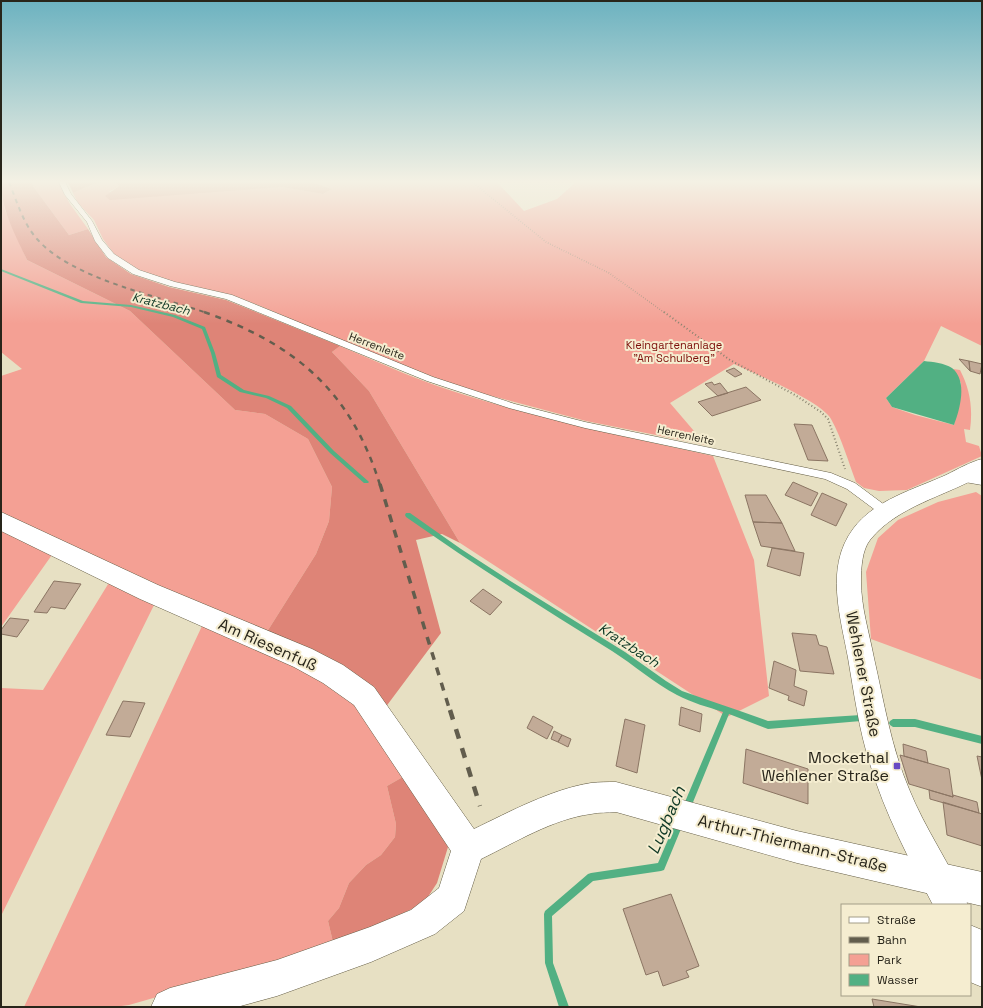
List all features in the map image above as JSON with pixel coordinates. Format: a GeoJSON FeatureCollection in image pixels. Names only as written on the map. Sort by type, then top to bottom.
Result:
{"type":"FeatureCollection","features":[{"type":"Feature","properties":{"kind":"street","name":"Wehlener Straße"},"geometry":{"type":"LineString","coordinates":[[944,891],[890,781],[876,735],[849,599],[849,570],[853,551],[861,535],[870,525],[886,512],[977,473]]}},
{"type":"Feature","properties":{"kind":"street","name":"Am Riesenfuß"},"geometry":{"type":"LineString","coordinates":[[1,520],[149,592],[303,658],[333,674],[364,696],[468,848]]}},
{"type":"Feature","properties":{"kind":"street","name":"Arthur-Thiermann-Straße"},"geometry":{"type":"LineString","coordinates":[[468,848],[533,817],[574,802],[592,798],[616,797],[797,847],[944,891],[982,889]]}},
{"type":"Feature","properties":{"kind":"street"},"geometry":{"type":"LineString","coordinates":[[170,1007],[277,978],[371,944],[423,922],[452,899],[468,848]]}},
{"type":"Feature","properties":{"kind":"street"},"geometry":{"type":"LineString","coordinates":[[971,945],[982,969]]}},
{"type":"Feature","properties":{"kind":"lane","name":"Herrenleite"},"geometry":{"type":"LineString","coordinates":[[93,229],[99,241],[111,256],[136,272],[174,284],[229,298],[430,379],[512,406],[585,425],[826,476],[851,486]]}},
{"type":"Feature","properties":{"kind":"lane"},"geometry":{"type":"LineString","coordinates":[[851,486],[886,512]]}},
{"type":"Feature","properties":{"kind":"path"},"geometry":{"type":"LineString","coordinates":[[530,229],[546,242],[609,273],[730,360],[794,395],[821,412],[828,419],[851,486]]}},
{"type":"Feature","properties":{"kind":"green space"},"geometry":{"type":"Polygon","coordinates":[[[1,229],[13,229],[27,260],[130,311],[235,410],[265,414],[308,439],[332,487],[329,521],[316,554],[265,635],[1,513],[1,376],[22,369],[1,352],[1,229]]]}},
{"type":"Feature","properties":{"kind":"green space"},"geometry":{"type":"Polygon","coordinates":[[[65,229],[88,229],[69,235],[65,229]]]}},
{"type":"Feature","properties":{"kind":"green space","name":"Kleingartenanlage \"Am Schulberg\""},"geometry":{"type":"Polygon","coordinates":[[[98,229],[982,229],[982,346],[941,326],[924,361],[886,398],[892,407],[915,415],[954,425],[961,383],[953,369],[960,370],[966,384],[971,406],[970,430],[964,429],[966,442],[979,446],[982,456],[907,490],[879,491],[864,488],[856,482],[838,434],[831,419],[825,412],[815,404],[787,388],[734,364],[670,403],[706,445],[586,421],[469,390],[344,342],[258,305],[231,296],[174,282],[138,270],[114,254],[103,239],[98,229]]]}},
{"type":"Feature","properties":{"kind":"green space"},"geometry":{"type":"Polygon","coordinates":[[[340,346],[435,385],[498,405],[590,429],[713,456],[754,560],[769,696],[727,717],[460,543],[369,391],[332,352],[340,346]]]}},
{"type":"Feature","properties":{"kind":"green space"},"geometry":{"type":"Polygon","coordinates":[[[976,492],[982,496],[982,680],[871,639],[866,572],[878,538],[898,520],[938,502],[976,492]]]}},
{"type":"Feature","properties":{"kind":"green space"},"geometry":{"type":"Polygon","coordinates":[[[5,528],[54,552],[1,627],[1,533],[5,528]]]}},
{"type":"Feature","properties":{"kind":"green space"},"geometry":{"type":"Polygon","coordinates":[[[110,581],[155,603],[1,916],[1,688],[43,690],[110,581]]]}},
{"type":"Feature","properties":{"kind":"green space"},"geometry":{"type":"Polygon","coordinates":[[[202,626],[256,647],[354,698],[408,774],[387,786],[396,824],[395,837],[381,855],[366,865],[349,883],[339,908],[328,921],[333,942],[279,962],[129,1005],[114,1007],[24,1007],[202,626]]]}},
{"type":"Feature","properties":{"kind":"shaded area"},"geometry":{"type":"Polygon","coordinates":[[[13,229],[65,229],[69,235],[88,229],[106,257],[131,274],[169,287],[226,300],[340,346],[332,352],[369,391],[460,543],[442,534],[416,540],[441,633],[385,708],[265,635],[316,554],[329,521],[332,487],[308,439],[265,414],[235,410],[130,311],[27,260],[13,229]]]}},
{"type":"Feature","properties":{"kind":"shaded area"},"geometry":{"type":"Polygon","coordinates":[[[408,774],[448,847],[437,883],[424,903],[379,925],[333,942],[328,921],[339,908],[349,883],[366,865],[381,855],[395,837],[396,824],[387,786],[408,774]]]}},
{"type":"Feature","properties":{"kind":"water"},"geometry":{"type":"Polygon","coordinates":[[[924,361],[946,365],[952,368],[960,380],[960,403],[954,425],[892,407],[886,398],[924,361]]]}},
{"type":"Feature","properties":{"kind":"building"},"geometry":{"type":"Polygon","coordinates":[[[959,359],[969,361],[970,371],[959,359]]]}},
{"type":"Feature","properties":{"kind":"building"},"geometry":{"type":"Polygon","coordinates":[[[969,361],[982,364],[980,374],[970,371],[969,361]]]}},
{"type":"Feature","properties":{"kind":"building"},"geometry":{"type":"Polygon","coordinates":[[[734,368],[742,374],[735,377],[726,371],[734,368]]]}},
{"type":"Feature","properties":{"kind":"building"},"geometry":{"type":"Polygon","coordinates":[[[712,382],[714,385],[720,383],[728,393],[718,396],[705,384],[712,382]]]}},
{"type":"Feature","properties":{"kind":"building"},"geometry":{"type":"Polygon","coordinates":[[[746,387],[761,400],[712,416],[698,402],[746,387]]]}},
{"type":"Feature","properties":{"kind":"building"},"geometry":{"type":"Polygon","coordinates":[[[794,424],[812,425],[828,461],[808,460],[794,424]]]}},
{"type":"Feature","properties":{"kind":"building"},"geometry":{"type":"Polygon","coordinates":[[[793,482],[818,493],[811,506],[785,495],[793,482]]]}},
{"type":"Feature","properties":{"kind":"building"},"geometry":{"type":"Polygon","coordinates":[[[822,493],[847,504],[836,526],[811,515],[822,493]]]}},
{"type":"Feature","properties":{"kind":"building"},"geometry":{"type":"Polygon","coordinates":[[[745,495],[766,495],[782,523],[753,522],[745,495]]]}},
{"type":"Feature","properties":{"kind":"building"},"geometry":{"type":"Polygon","coordinates":[[[753,522],[782,523],[795,551],[761,546],[753,522]]]}},
{"type":"Feature","properties":{"kind":"building"},"geometry":{"type":"Polygon","coordinates":[[[772,548],[804,553],[800,576],[767,566],[772,548]]]}},
{"type":"Feature","properties":{"kind":"building"},"geometry":{"type":"Polygon","coordinates":[[[54,581],[81,584],[65,609],[51,607],[47,613],[34,612],[54,581]]]}},
{"type":"Feature","properties":{"kind":"building"},"geometry":{"type":"Polygon","coordinates":[[[483,589],[502,602],[490,615],[470,601],[483,589]]]}},
{"type":"Feature","properties":{"kind":"building"},"geometry":{"type":"Polygon","coordinates":[[[10,618],[29,620],[17,637],[1,634],[1,630],[10,618]]]}},
{"type":"Feature","properties":{"kind":"building"},"geometry":{"type":"Polygon","coordinates":[[[792,633],[816,635],[819,645],[827,647],[834,674],[800,671],[792,633]]]}},
{"type":"Feature","properties":{"kind":"building"},"geometry":{"type":"Polygon","coordinates":[[[774,661],[796,670],[794,686],[807,691],[804,706],[788,700],[789,696],[769,688],[774,661]]]}},
{"type":"Feature","properties":{"kind":"building"},"geometry":{"type":"Polygon","coordinates":[[[123,701],[145,703],[130,737],[106,735],[123,701]]]}},
{"type":"Feature","properties":{"kind":"building"},"geometry":{"type":"Polygon","coordinates":[[[681,707],[702,714],[700,732],[679,725],[681,707]]]}},
{"type":"Feature","properties":{"kind":"building"},"geometry":{"type":"Polygon","coordinates":[[[533,716],[553,727],[547,739],[527,728],[533,716]]]}},
{"type":"Feature","properties":{"kind":"building"},"geometry":{"type":"Polygon","coordinates":[[[625,719],[645,725],[637,773],[616,766],[625,719]]]}},
{"type":"Feature","properties":{"kind":"building"},"geometry":{"type":"Polygon","coordinates":[[[554,731],[562,735],[558,742],[551,739],[554,731]]]}},
{"type":"Feature","properties":{"kind":"building"},"geometry":{"type":"Polygon","coordinates":[[[562,735],[571,739],[568,747],[558,742],[562,735]]]}},
{"type":"Feature","properties":{"kind":"building"},"geometry":{"type":"Polygon","coordinates":[[[903,744],[926,751],[928,763],[904,756],[903,744]]]}},
{"type":"Feature","properties":{"kind":"building"},"geometry":{"type":"Polygon","coordinates":[[[746,749],[808,769],[808,804],[743,783],[746,749]]]}},
{"type":"Feature","properties":{"kind":"building"},"geometry":{"type":"Polygon","coordinates":[[[900,755],[949,769],[953,797],[909,784],[900,755]]]}},
{"type":"Feature","properties":{"kind":"building"},"geometry":{"type":"Polygon","coordinates":[[[977,756],[982,757],[982,780],[977,756]]]}},
{"type":"Feature","properties":{"kind":"building"},"geometry":{"type":"Polygon","coordinates":[[[929,790],[977,802],[979,813],[930,799],[929,790]]]}},
{"type":"Feature","properties":{"kind":"building"},"geometry":{"type":"Polygon","coordinates":[[[943,802],[982,814],[982,846],[947,835],[943,802]]]}},
{"type":"Feature","properties":{"kind":"building"},"geometry":{"type":"Polygon","coordinates":[[[671,894],[699,966],[686,971],[689,977],[663,986],[658,971],[646,975],[623,909],[671,894]]]}},
{"type":"Feature","properties":{"kind":"building"},"geometry":{"type":"Polygon","coordinates":[[[872,999],[921,1007],[874,1007],[872,999]]]}},
{"type":"Feature","properties":{"kind":"waterway","name":"Kratzbach"},"geometry":{"type":"LineString","coordinates":[[1,270],[82,302],[131,306],[174,316],[204,328],[219,376],[242,391],[267,397],[289,407],[332,452],[366,482]]}},
{"type":"Feature","properties":{"kind":"waterway","name":"Kratzbach"},"geometry":{"type":"LineString","coordinates":[[408,515],[510,584],[622,654],[680,693],[768,725],[861,718]]}},
{"type":"Feature","properties":{"kind":"waterway","name":"Lugbach"},"geometry":{"type":"LineString","coordinates":[[686,809],[727,711]]}},
{"type":"Feature","properties":{"kind":"waterway","name":"Kratzbach"},"geometry":{"type":"LineString","coordinates":[[893,723],[915,723],[982,740]]}},
{"type":"Feature","properties":{"kind":"waterway","name":"Lugbach"},"geometry":{"type":"LineString","coordinates":[[564,1007],[549,963],[548,914],[591,877],[661,867],[679,824]]}},
{"type":"Feature","properties":{"kind":"railway"},"geometry":{"type":"LineString","coordinates":[[30,229],[37,239],[52,253],[93,276],[141,293],[205,312]]}},
{"type":"Feature","properties":{"kind":"railway"},"geometry":{"type":"LineString","coordinates":[[205,312],[266,339],[292,356],[315,375],[336,397],[353,423],[368,452],[380,485]]}},
{"type":"Feature","properties":{"kind":"railway"},"geometry":{"type":"LineString","coordinates":[[380,484],[450,711]]}},
{"type":"Feature","properties":{"kind":"railway"},"geometry":{"type":"LineString","coordinates":[[450,710],[480,806]]}},
{"type":"Feature","properties":{"kind":"place","name":"Mockethal Wehlener Straße"},"geometry":{"type":"Point","coordinates":[897,766]}}]}
